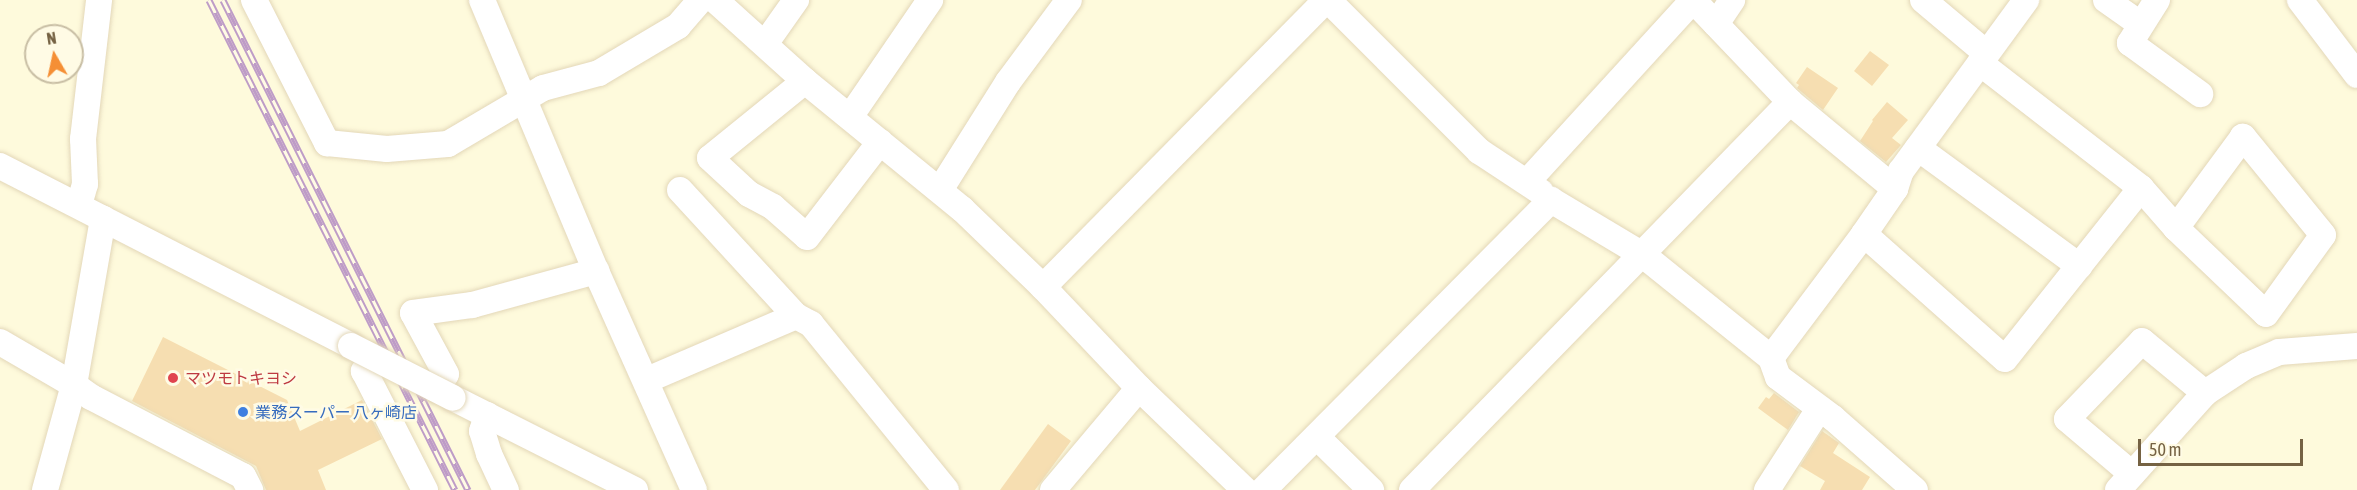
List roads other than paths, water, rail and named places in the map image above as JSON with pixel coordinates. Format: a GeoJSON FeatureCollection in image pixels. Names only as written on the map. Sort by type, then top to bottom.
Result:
{"type":"FeatureCollection","features":[{"type":"Feature","properties":{"kind":"street"},"geometry":{"type":"LineString","coordinates":[[80,206],[85,184],[83,139],[99,0]]}},
{"type":"Feature","properties":{"kind":"street"},"geometry":{"type":"LineString","coordinates":[[254,0],[327,143],[387,149],[447,144],[543,88],[599,73],[678,26],[701,0]]}},
{"type":"Feature","properties":{"kind":"street"},"geometry":{"type":"LineString","coordinates":[[482,0],[596,271],[647,380],[694,490]]}},
{"type":"Feature","properties":{"kind":"street"},"geometry":{"type":"LineString","coordinates":[[716,0],[805,81],[940,190],[1043,287],[1139,388],[1245,490]]}},
{"type":"Feature","properties":{"kind":"street"},"geometry":{"type":"LineString","coordinates":[[765,44],[796,0]]}},
{"type":"Feature","properties":{"kind":"street"},"geometry":{"type":"LineString","coordinates":[[850,117],[930,0]]}},
{"type":"Feature","properties":{"kind":"street"},"geometry":{"type":"LineString","coordinates":[[940,190],[1008,82],[1069,0]]}},
{"type":"Feature","properties":{"kind":"street"},"geometry":{"type":"LineString","coordinates":[[1043,287],[1327,0],[1479,151],[1551,200],[1643,255],[1771,358],[1778,377],[1820,409],[1915,490]]}},
{"type":"Feature","properties":{"kind":"street"},"geometry":{"type":"LineString","coordinates":[[1527,182],[1693,0],[1790,102],[1895,189]]}},
{"type":"Feature","properties":{"kind":"street"},"geometry":{"type":"LineString","coordinates":[[1716,24],[1732,0]]}},
{"type":"Feature","properties":{"kind":"street"},"geometry":{"type":"LineString","coordinates":[[1923,0],[1983,58],[2141,188],[2176,228],[2266,314],[2323,235],[2243,137],[2176,228]]}},
{"type":"Feature","properties":{"kind":"street"},"geometry":{"type":"LineString","coordinates":[[1771,358],[1864,234],[1895,189],[1901,171],[2026,0]]}},
{"type":"Feature","properties":{"kind":"street"},"geometry":{"type":"LineString","coordinates":[[2106,0],[2140,24]]}},
{"type":"Feature","properties":{"kind":"street"},"geometry":{"type":"LineString","coordinates":[[2157,0],[2130,43],[2200,94]]}},
{"type":"Feature","properties":{"kind":"street"},"geometry":{"type":"LineString","coordinates":[[2300,0],[2357,75]]}},
{"type":"Feature","properties":{"kind":"street"},"geometry":{"type":"LineString","coordinates":[[805,81],[710,158],[749,194],[773,207],[807,237],[880,142]]}},
{"type":"Feature","properties":{"kind":"street"},"geometry":{"type":"LineString","coordinates":[[1412,490],[1790,102]]}},
{"type":"Feature","properties":{"kind":"street"},"geometry":{"type":"LineString","coordinates":[[1918,148],[2079,266]]}},
{"type":"Feature","properties":{"kind":"street"},"geometry":{"type":"LineString","coordinates":[[0,166],[635,490]]}},
{"type":"Feature","properties":{"kind":"street"},"geometry":{"type":"LineString","coordinates":[[1864,234],[2005,359],[2141,188]]}},
{"type":"Feature","properties":{"kind":"street"},"geometry":{"type":"LineString","coordinates":[[680,190],[796,316],[811,324],[946,490]]}},
{"type":"Feature","properties":{"kind":"street"},"geometry":{"type":"LineString","coordinates":[[1263,490],[1551,200]]}},
{"type":"Feature","properties":{"kind":"street"},"geometry":{"type":"LineString","coordinates":[[45,490],[74,384],[103,219]]}},
{"type":"Feature","properties":{"kind":"street"},"geometry":{"type":"LineString","coordinates":[[445,394],[446,374],[413,313],[472,305],[596,271]]}},
{"type":"Feature","properties":{"kind":"street"},"geometry":{"type":"LineString","coordinates":[[647,380],[796,316]]}},
{"type":"Feature","properties":{"kind":"street"},"geometry":{"type":"LineString","coordinates":[[2205,393],[2142,341],[2067,419],[2125,482],[2205,393],[2246,366],[2279,352],[2357,345]]}},
{"type":"Feature","properties":{"kind":"street"},"geometry":{"type":"LineString","coordinates":[[0,342],[74,384],[91,397],[243,476],[250,490]]}},
{"type":"Feature","properties":{"kind":"street"},"geometry":{"type":"LineString","coordinates":[[362,351],[364,371],[424,490]]}},
{"type":"Feature","properties":{"kind":"street"},"geometry":{"type":"LineString","coordinates":[[1053,490],[1139,388]]}},
{"type":"Feature","properties":{"kind":"street"},"geometry":{"type":"LineString","coordinates":[[1767,490],[1820,409]]}},
{"type":"Feature","properties":{"kind":"street"},"geometry":{"type":"LineString","coordinates":[[487,415],[482,430],[489,454],[506,490]]}},
{"type":"Feature","properties":{"kind":"street"},"geometry":{"type":"LineString","coordinates":[[1317,436],[1371,490]]}},
{"type":"Feature","properties":{"kind":"railway"},"geometry":{"type":"LineString","coordinates":[[209,0],[455,490]]}},
{"type":"Feature","properties":{"kind":"railway"},"geometry":{"type":"LineString","coordinates":[[223,0],[468,490]]}},
{"type":"Feature","properties":{"kind":"place","name":"マツモトキヨシ"},"geometry":{"type":"Point","coordinates":[173,378]}},
{"type":"Feature","properties":{"kind":"place","name":"業務スーパー 八ヶ崎店"},"geometry":{"type":"Point","coordinates":[243,412]}}]}
